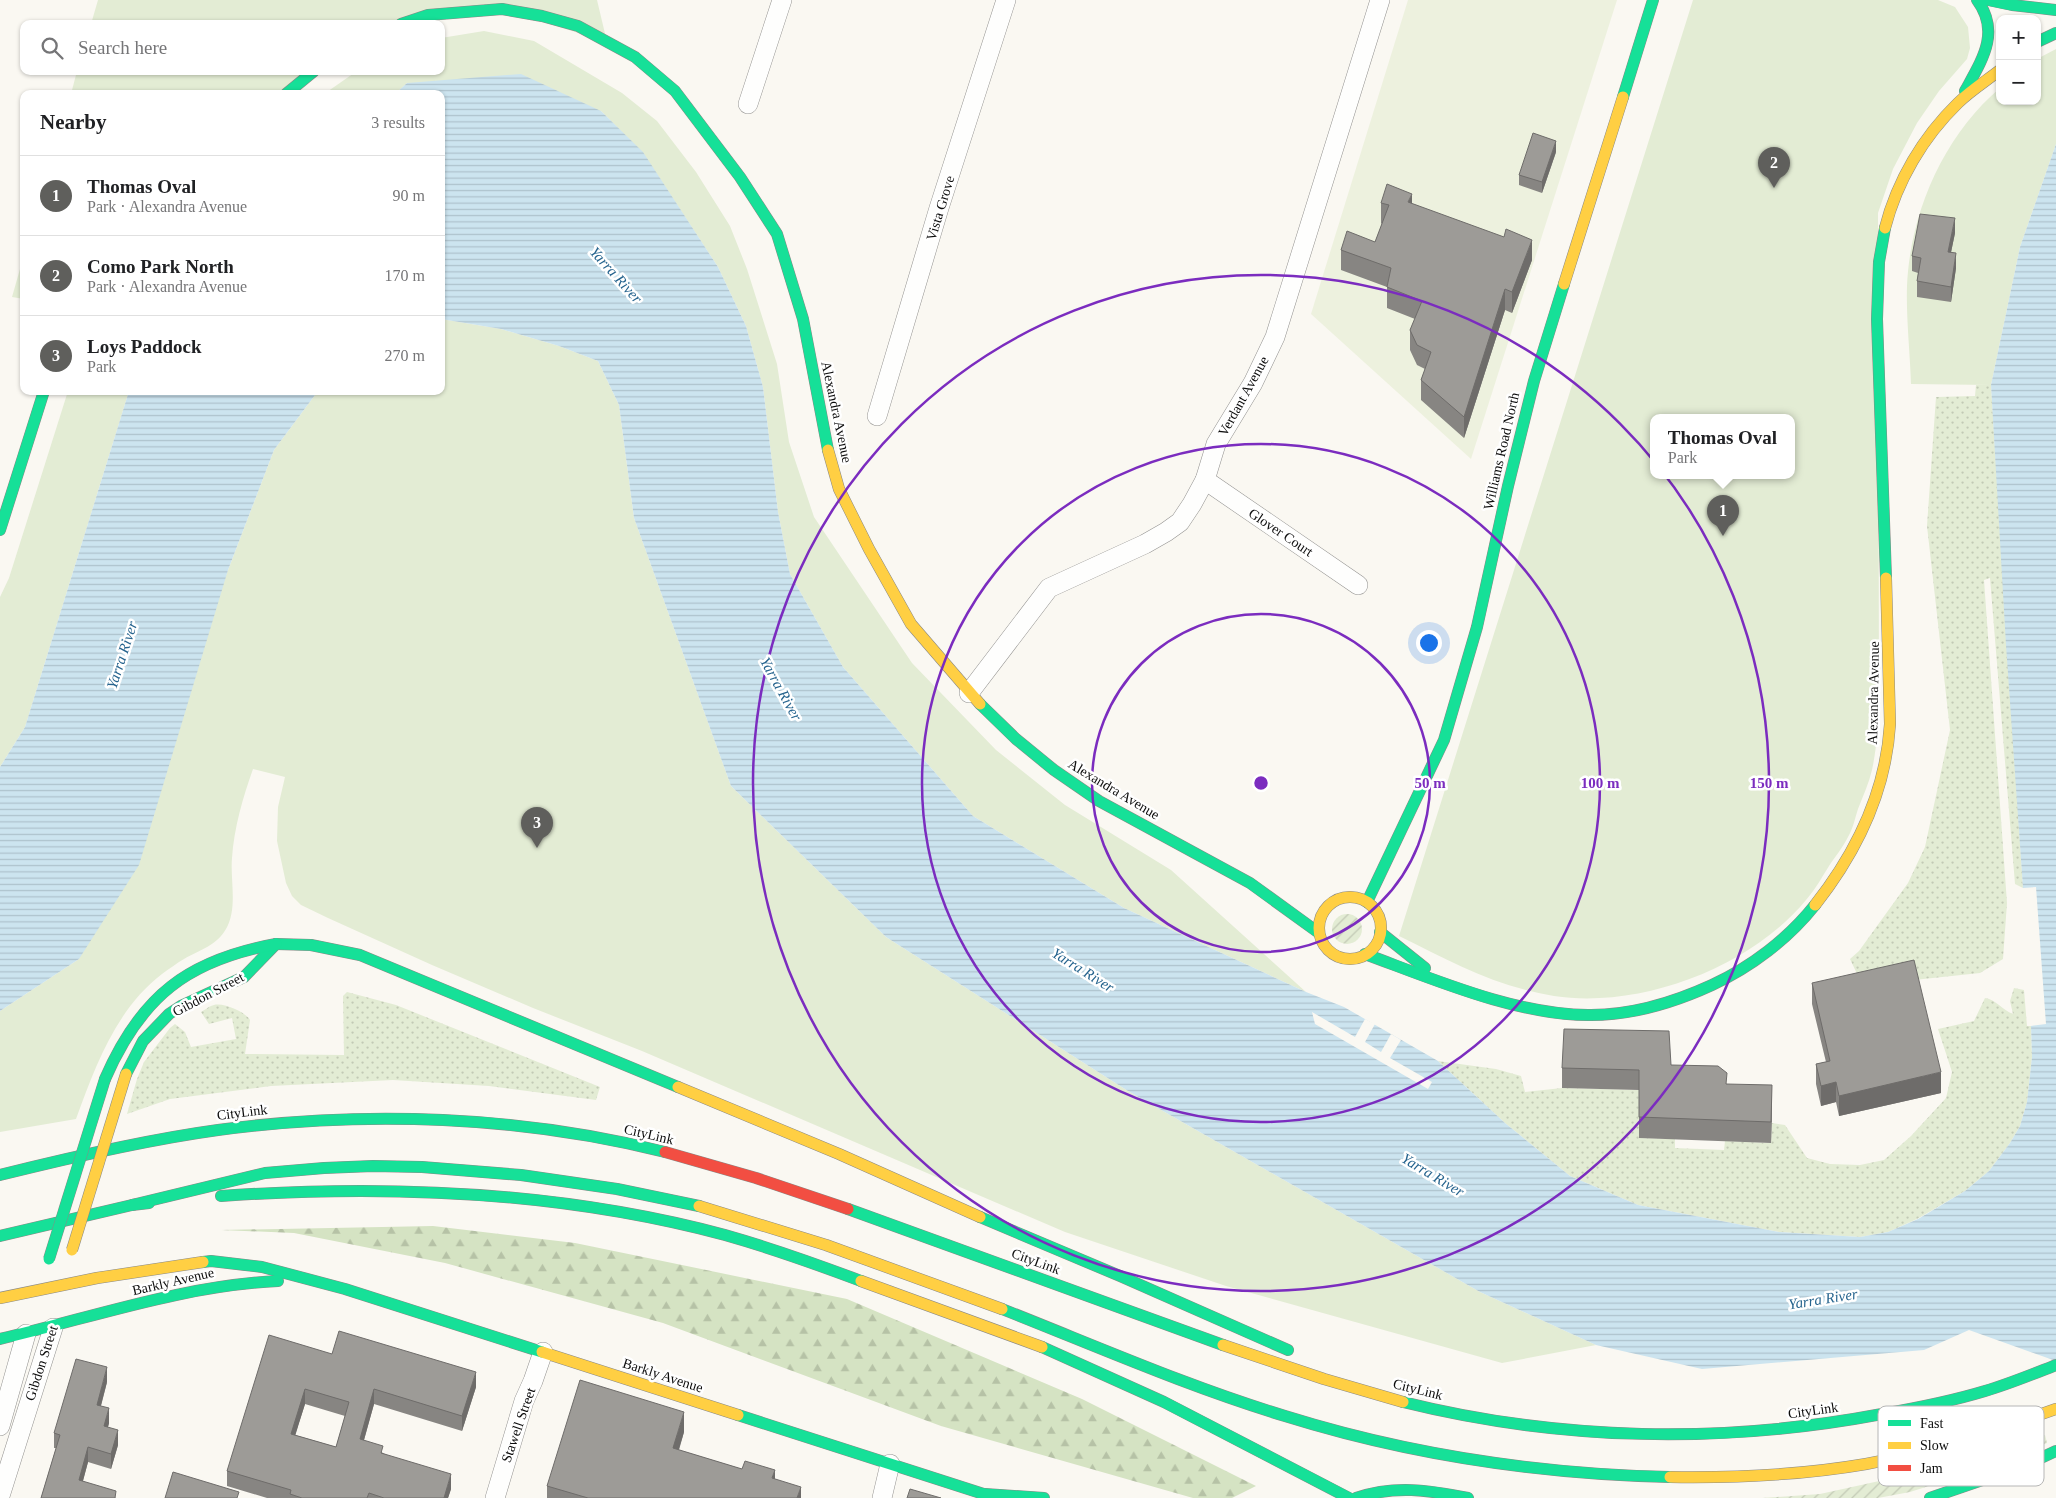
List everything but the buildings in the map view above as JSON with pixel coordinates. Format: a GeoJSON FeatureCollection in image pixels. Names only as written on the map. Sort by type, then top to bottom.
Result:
{"type":"FeatureCollection","features":[{"type":"Feature","properties":{"kind":"main road","name":"Williams Road North"},"geometry":{"type":"LineString","coordinates":[[1367,902],[1444,740],[1477,627],[1536,372],[1653,0]]}},
{"type":"Feature","properties":{"kind":"main road","name":"Alexandra Avenue"},"geometry":{"type":"LineString","coordinates":[[1365,954],[1441,981],[1533,1010],[1576,1014],[1627,1011],[1669,1004],[1730,978],[1764,956],[1786,938],[1810,914],[1834,882],[1855,845],[1872,806],[1889,742],[1889,665],[1877,319],[1879,262],[1898,191],[1910,166],[1924,144],[1958,103],[1982,58],[1988,40],[1989,25],[1987,14],[1977,0]]}},
{"type":"Feature","properties":{"kind":"main road"},"geometry":{"type":"LineString","coordinates":[[1988,0],[2012,6],[2056,10]]}},
{"type":"Feature","properties":{"kind":"main road","name":"Alexandra Avenue"},"geometry":{"type":"LineString","coordinates":[[413,20],[428,15],[502,10],[542,16],[578,26],[635,57],[675,91],[740,176],[777,234],[803,318],[826,442],[839,489],[869,549],[911,624],[969,693],[1016,739],[1054,770],[1107,806],[1250,882],[1319,934]]}},
{"type":"Feature","properties":{"kind":"main road"},"geometry":{"type":"LineString","coordinates":[[2041,40],[2056,33]]}},
{"type":"Feature","properties":{"kind":"main road","name":"Alexandra Avenue"},"geometry":{"type":"LineString","coordinates":[[1958,103],[1996,73]]}},
{"type":"Feature","properties":{"kind":"main road"},"geometry":{"type":"LineString","coordinates":[[291,90],[309,75]]}},
{"type":"Feature","properties":{"kind":"main road"},"geometry":{"type":"LineString","coordinates":[[0,530],[43,395]]}},
{"type":"Feature","properties":{"kind":"main road","name":"Alexandra Avenue"},"geometry":{"type":"LineString","coordinates":[[1250,882],[1287,894]]}},
{"type":"Feature","properties":{"kind":"main road"},"geometry":{"type":"LineString","coordinates":[[1348,897],[1358,898],[1367,902],[1378,915],[1380,932],[1372,949],[1356,958],[1337,956],[1328,950],[1319,934],[1319,923],[1322,913],[1328,907],[1338,899],[1348,897]]}},
{"type":"Feature","properties":{"kind":"main road"},"geometry":{"type":"LineString","coordinates":[[1315,902],[1328,907]]}},
{"type":"Feature","properties":{"kind":"main road","name":"Alexandra Avenue"},"geometry":{"type":"LineString","coordinates":[[1380,932],[1441,981]]}},
{"type":"Feature","properties":{"kind":"main road"},"geometry":{"type":"LineString","coordinates":[[276,944],[311,945],[337,949],[389,967],[497,1014],[839,1154],[946,1203],[1120,1276],[1300,1356]]}},
{"type":"Feature","properties":{"kind":"main road","name":"Gibdon Street"},"geometry":{"type":"LineString","coordinates":[[38,1294],[105,1079],[118,1048],[133,1023],[148,1004],[167,988],[195,970],[222,956],[276,944]]}},
{"type":"Feature","properties":{"kind":"main road","name":"Gibdon Street"},"geometry":{"type":"LineString","coordinates":[[71,1255],[126,1074],[147,1036],[163,1019],[218,980],[248,973],[276,944]]}},
{"type":"Feature","properties":{"kind":"main road"},"geometry":{"type":"LineString","coordinates":[[195,970],[218,980]]}},
{"type":"Feature","properties":{"kind":"main road"},"geometry":{"type":"LineString","coordinates":[[167,988],[182,1006]]}},
{"type":"Feature","properties":{"kind":"main road","name":"CityLink"},"geometry":{"type":"LineString","coordinates":[[0,1175],[132,1144],[240,1127],[302,1121],[416,1120],[489,1124],[592,1137],[706,1163],[802,1193],[1225,1345],[1337,1383],[1408,1403],[1464,1416],[1541,1428],[1654,1436],[1699,1436],[1794,1428],[1878,1413]]}},
{"type":"Feature","properties":{"kind":"main road"},"geometry":{"type":"LineString","coordinates":[[0,1236],[272,1171],[339,1168],[413,1168],[501,1173],[609,1187],[667,1198],[739,1216],[864,1257],[1212,1392],[1288,1417],[1371,1440],[1433,1454],[1541,1471],[1600,1477],[1667,1479],[1790,1474],[1878,1461]]}},
{"type":"Feature","properties":{"kind":"main road"},"geometry":{"type":"LineString","coordinates":[[132,1205],[232,1195],[301,1192],[382,1191],[467,1195],[572,1205],[723,1235],[796,1257],[1008,1334],[1163,1401],[1349,1498]]}},
{"type":"Feature","properties":{"kind":"main road","name":"Barkly Avenue"},"geometry":{"type":"LineString","coordinates":[[0,1298],[38,1294],[65,1280],[179,1264],[211,1261],[262,1267],[331,1285],[990,1496],[1044,1498]]}},
{"type":"Feature","properties":{"kind":"main road","name":"Gibdon Street"},"geometry":{"type":"LineString","coordinates":[[56,1313],[65,1280]]}},
{"type":"Feature","properties":{"kind":"main road","name":"Barkly Avenue"},"geometry":{"type":"LineString","coordinates":[[0,1339],[56,1313],[227,1283],[280,1281],[331,1285]]}},
{"type":"Feature","properties":{"kind":"main road","name":"CityLink"},"geometry":{"type":"LineString","coordinates":[[1920,1406],[1982,1392],[2056,1365]]}},
{"type":"Feature","properties":{"kind":"main road"},"geometry":{"type":"LineString","coordinates":[[1327,1368],[1408,1403]]}},
{"type":"Feature","properties":{"kind":"main road"},"geometry":{"type":"LineString","coordinates":[[2044,1413],[2056,1409]]}},
{"type":"Feature","properties":{"kind":"main road"},"geometry":{"type":"LineString","coordinates":[[2044,1457],[2056,1451]]}},
{"type":"Feature","properties":{"kind":"main road"},"geometry":{"type":"LineString","coordinates":[[1930,1498],[1966,1486]]}},
{"type":"Feature","properties":{"kind":"main road"},"geometry":{"type":"LineString","coordinates":[[1356,1498],[1377,1491],[1399,1488],[1420,1489],[1468,1498]]}},
{"type":"Feature","properties":{"kind":"street"},"geometry":{"type":"LineString","coordinates":[[748,104],[782,0]]}},
{"type":"Feature","properties":{"kind":"street","name":"Vista Grove"},"geometry":{"type":"LineString","coordinates":[[877,416],[939,208],[1006,0]]}},
{"type":"Feature","properties":{"kind":"street","name":"Verdant Avenue"},"geometry":{"type":"LineString","coordinates":[[969,693],[1049,588],[1145,544],[1180,522],[1188,510],[1205,480],[1216,444],[1253,382],[1275,337],[1380,0]]}},
{"type":"Feature","properties":{"kind":"street","name":"Glover Court"},"geometry":{"type":"LineString","coordinates":[[1205,480],[1358,585]]}},
{"type":"Feature","properties":{"kind":"street","name":"Gibdon Street"},"geometry":{"type":"LineString","coordinates":[[0,1496],[56,1313]]}},
{"type":"Feature","properties":{"kind":"street","name":"Gibdon Street"},"geometry":{"type":"LineString","coordinates":[[0,1422],[29,1325]]}},
{"type":"Feature","properties":{"kind":"street","name":"Stawell Street"},"geometry":{"type":"LineString","coordinates":[[495,1498],[524,1401],[543,1352]]}},
{"type":"Feature","properties":{"kind":"street"},"geometry":{"type":"LineString","coordinates":[[882,1498],[890,1464]]}},
{"type":"Feature","properties":{"kind":"green space"},"geometry":{"type":"Polygon","coordinates":[[[98,0],[597,0],[607,42],[502,9],[428,20],[92,20],[98,0]]]}},
{"type":"Feature","properties":{"kind":"green space"},"geometry":{"type":"Polygon","coordinates":[[[1408,0],[1617,0],[1471,459],[1311,314],[1408,0]]]}},
{"type":"Feature","properties":{"kind":"green space"},"geometry":{"type":"Polygon","coordinates":[[[1693,0],[1938,0],[1955,7],[1968,27],[1970,48],[1967,59],[1939,91],[1917,123],[1893,169],[1878,213],[1879,702],[1875,753],[1871,775],[1851,831],[1815,888],[1783,924],[1755,946],[1724,964],[1691,978],[1657,989],[1622,996],[1587,998],[1554,996],[1532,992],[1456,964],[1399,936],[1693,0]]]}},
{"type":"Feature","properties":{"kind":"green space"},"geometry":{"type":"Polygon","coordinates":[[[484,31],[534,41],[622,93],[657,121],[696,172],[730,226],[747,269],[777,364],[789,442],[814,517],[912,663],[996,750],[1065,805],[1171,870],[1306,992],[1124,908],[973,816],[843,667],[790,574],[778,512],[763,387],[746,326],[718,267],[643,153],[601,111],[407,83],[399,90],[330,90],[351,75],[445,75],[445,37],[484,31]]]}},
{"type":"Feature","properties":{"kind":"green space"},"geometry":{"type":"Polygon","coordinates":[[[2056,49],[2056,144],[2020,247],[1991,385],[1911,384],[1907,286],[1915,231],[1923,204],[1934,177],[1962,128],[1996,92],[1996,105],[2041,105],[2041,57],[2056,49]]]}},
{"type":"Feature","properties":{"kind":"green space"},"geometry":{"type":"Polygon","coordinates":[[[76,75],[309,75],[291,90],[72,90],[76,75]]]}},
{"type":"Feature","properties":{"kind":"green space"},"geometry":{"type":"Polygon","coordinates":[[[20,269],[20,298],[12,297],[20,269]]]}},
{"type":"Feature","properties":{"kind":"green space"},"geometry":{"type":"Polygon","coordinates":[[[445,320],[501,329],[559,346],[598,361],[619,405],[634,518],[731,786],[886,937],[1128,1091],[1480,1292],[1596,1345],[1502,1363],[1226,1286],[1065,1232],[642,1051],[533,1008],[432,965],[301,905],[292,896],[286,883],[277,841],[278,807],[285,777],[253,769],[237,824],[233,847],[232,912],[230,921],[222,935],[213,943],[162,974],[132,1004],[99,1059],[76,1119],[0,1132],[0,1011],[79,959],[274,450],[315,395],[445,395],[445,320]]]}},
{"type":"Feature","properties":{"kind":"green space"},"geometry":{"type":"Polygon","coordinates":[[[1976,385],[1991,385],[2023,888],[2015,884],[1990,578],[1984,580],[2007,903],[2003,959],[1980,973],[1914,980],[1859,978],[1850,959],[1859,951],[1908,883],[1925,847],[1950,730],[1927,526],[1936,397],[1975,396],[1976,385]]]}},
{"type":"Feature","properties":{"kind":"green space"},"geometry":{"type":"Polygon","coordinates":[[[67,395],[128,395],[25,727],[0,767],[0,597],[9,578],[67,395]]]}},
{"type":"Feature","properties":{"kind":"green space"},"geometry":{"type":"Polygon","coordinates":[[[1347,914],[1358,918],[1362,929],[1358,940],[1347,944],[1336,940],[1332,929],[1336,918],[1347,914]]]}},
{"type":"Feature","properties":{"kind":"green space"},"geometry":{"type":"Polygon","coordinates":[[[2014,988],[2024,990],[2027,1026],[2031,1026],[2032,1057],[2027,1102],[2020,1126],[2010,1143],[1989,1171],[1965,1191],[1917,1219],[1888,1232],[1860,1237],[1779,1232],[1638,1205],[1570,1176],[1505,1123],[1438,1061],[1496,1069],[1521,1076],[1525,1092],[1562,1088],[1639,1090],[1639,1138],[1675,1139],[1675,1148],[1724,1150],[1725,1141],[1771,1143],[1772,1123],[1785,1125],[1807,1158],[1830,1164],[1860,1165],[1884,1160],[1911,1136],[1946,1098],[1952,1072],[1938,1029],[1974,1021],[1985,998],[2013,1014],[2010,1001],[2014,988]]]}},
{"type":"Feature","properties":{"kind":"green space"},"geometry":{"type":"Polygon","coordinates":[[[347,992],[396,1005],[600,1087],[596,1100],[489,1086],[393,1080],[271,1086],[170,1099],[127,1114],[144,1062],[175,1024],[185,1032],[191,1047],[236,1039],[232,1018],[209,1024],[201,1012],[215,1005],[226,1006],[238,1010],[250,1020],[245,1054],[344,1055],[343,996],[347,992]]]}},
{"type":"Feature","properties":{"kind":"green space"},"geometry":{"type":"Polygon","coordinates":[[[433,1226],[575,1243],[847,1299],[1082,1399],[1256,1486],[1232,1498],[1193,1498],[941,1426],[663,1323],[445,1263],[294,1233],[221,1230],[433,1226]]]}},
{"type":"Feature","properties":{"kind":"green space"},"geometry":{"type":"Polygon","coordinates":[[[2044,1435],[2047,1443],[2044,1444],[2044,1435]]]}},
{"type":"Feature","properties":{"kind":"green space"},"geometry":{"type":"Polygon","coordinates":[[[1878,1481],[1878,1486],[1929,1486],[1910,1492],[1878,1498],[1762,1498],[1820,1494],[1878,1481]]]}},
{"type":"Feature","properties":{"kind":"water","name":"Yarra River"},"geometry":{"type":"Polygon","coordinates":[[[521,74],[601,111],[643,152],[718,267],[746,326],[763,387],[778,512],[790,574],[843,667],[973,816],[1124,908],[1306,992],[1344,1007],[1438,1061],[1505,1123],[1570,1176],[1638,1205],[1779,1232],[1860,1237],[1888,1232],[1918,1219],[1965,1191],[1989,1171],[2020,1126],[2027,1102],[2032,1057],[2031,1026],[2046,1024],[2036,887],[2023,888],[2006,645],[1991,385],[2020,247],[2056,144],[2056,1361],[1969,1330],[1924,1350],[1702,1369],[1596,1345],[1480,1292],[1128,1091],[886,937],[731,786],[634,518],[619,405],[598,361],[559,346],[501,329],[445,320],[445,90],[399,90],[407,83],[521,74]]]}},
{"type":"Feature","properties":{"kind":"water","name":"Yarra River"},"geometry":{"type":"Polygon","coordinates":[[[128,395],[315,395],[274,450],[228,570],[139,865],[79,959],[0,1011],[0,767],[25,727],[128,395]]]}},
{"type":"Feature","properties":{"kind":"pier"},"geometry":{"type":"Polygon","coordinates":[[[1312,1012],[1355,1037],[1365,1019],[1375,1024],[1365,1042],[1381,1052],[1391,1034],[1401,1040],[1390,1058],[1432,1082],[1428,1089],[1315,1024],[1312,1012]]]}},
{"type":"Feature","properties":{"kind":"traffic: fast"},"geometry":{"type":"LineString","coordinates":[[1623,97],[1653,0]]}},
{"type":"Feature","properties":{"kind":"traffic: fast"},"geometry":{"type":"LineString","coordinates":[[1965,91],[1983,57],[1988,35],[1988,23],[1977,0]]}},
{"type":"Feature","properties":{"kind":"traffic: fast"},"geometry":{"type":"LineString","coordinates":[[1988,0],[2056,10]]}},
{"type":"Feature","properties":{"kind":"traffic: fast"},"geometry":{"type":"LineString","coordinates":[[413,20],[428,15],[502,9],[542,16],[578,26],[635,57],[675,91],[740,177],[777,234],[803,319],[828,450]]}},
{"type":"Feature","properties":{"kind":"traffic: fast"},"geometry":{"type":"LineString","coordinates":[[2041,40],[2056,33]]}},
{"type":"Feature","properties":{"kind":"traffic: fast"},"geometry":{"type":"LineString","coordinates":[[291,90],[309,75]]}},
{"type":"Feature","properties":{"kind":"traffic: fast"},"geometry":{"type":"LineString","coordinates":[[1885,228],[1879,262],[1877,319],[1886,578]]}},
{"type":"Feature","properties":{"kind":"traffic: fast"},"geometry":{"type":"LineString","coordinates":[[1367,902],[1444,740],[1477,627],[1508,486],[1534,381],[1564,284]]}},
{"type":"Feature","properties":{"kind":"traffic: fast"},"geometry":{"type":"LineString","coordinates":[[0,530],[43,395]]}},
{"type":"Feature","properties":{"kind":"traffic: fast"},"geometry":{"type":"LineString","coordinates":[[980,704],[1016,739],[1054,770],[1099,801],[1250,883],[1319,933]]}},
{"type":"Feature","properties":{"kind":"traffic: fast"},"geometry":{"type":"LineString","coordinates":[[1365,954],[1447,985],[1505,1003],[1563,1014],[1622,1013],[1668,1002],[1727,978],[1755,961],[1781,941],[1815,905]]}},
{"type":"Feature","properties":{"kind":"traffic: fast"},"geometry":{"type":"LineString","coordinates":[[1380,932],[1425,968]]}},
{"type":"Feature","properties":{"kind":"traffic: fast"},"geometry":{"type":"LineString","coordinates":[[126,1074],[143,1041],[169,1014],[181,1006],[244,977],[276,944]]}},
{"type":"Feature","properties":{"kind":"traffic: fast"},"geometry":{"type":"LineString","coordinates":[[105,1079],[119,1050],[135,1025],[152,1004],[171,986],[217,960],[276,944]]}},
{"type":"Feature","properties":{"kind":"traffic: fast"},"geometry":{"type":"LineString","coordinates":[[276,944],[311,945],[360,955],[678,1087]]}},
{"type":"Feature","properties":{"kind":"traffic: fast"},"geometry":{"type":"LineString","coordinates":[[49,1259],[105,1079]]}},
{"type":"Feature","properties":{"kind":"traffic: fast"},"geometry":{"type":"LineString","coordinates":[[0,1175],[109,1150],[191,1134],[274,1124],[330,1120],[443,1120],[499,1124],[611,1140],[665,1152]]}},
{"type":"Feature","properties":{"kind":"traffic: fast"},"geometry":{"type":"LineString","coordinates":[[132,1205],[265,1173],[373,1166],[422,1167],[521,1175],[617,1189],[699,1206]]}},
{"type":"Feature","properties":{"kind":"traffic: fast"},"geometry":{"type":"LineString","coordinates":[[221,1196],[284,1192],[411,1191],[475,1194],[538,1200],[663,1220],[725,1235],[793,1256],[861,1281]]}},
{"type":"Feature","properties":{"kind":"traffic: fast"},"geometry":{"type":"LineString","coordinates":[[0,1236],[132,1205],[149,1203]]}},
{"type":"Feature","properties":{"kind":"traffic: fast"},"geometry":{"type":"LineString","coordinates":[[848,1209],[1223,1345]]}},
{"type":"Feature","properties":{"kind":"traffic: fast"},"geometry":{"type":"LineString","coordinates":[[980,1217],[1288,1350]]}},
{"type":"Feature","properties":{"kind":"traffic: fast"},"geometry":{"type":"LineString","coordinates":[[203,1262],[211,1261],[262,1267],[345,1289],[542,1352]]}},
{"type":"Feature","properties":{"kind":"traffic: fast"},"geometry":{"type":"LineString","coordinates":[[0,1339],[172,1296],[242,1284],[278,1281]]}},
{"type":"Feature","properties":{"kind":"traffic: fast"},"geometry":{"type":"LineString","coordinates":[[1002,1309],[1249,1405],[1332,1430],[1427,1452],[1524,1467],[1573,1472],[1670,1477]]}},
{"type":"Feature","properties":{"kind":"traffic: fast"},"geometry":{"type":"LineString","coordinates":[[1042,1347],[1164,1402],[1349,1498]]}},
{"type":"Feature","properties":{"kind":"traffic: fast"},"geometry":{"type":"LineString","coordinates":[[1924,1406],[1994,1388],[2056,1365]]}},
{"type":"Feature","properties":{"kind":"traffic: fast"},"geometry":{"type":"LineString","coordinates":[[1403,1402],[1462,1415],[1522,1425],[1642,1434],[1702,1434],[1762,1430],[1822,1424],[1878,1415]]}},
{"type":"Feature","properties":{"kind":"traffic: fast"},"geometry":{"type":"LineString","coordinates":[[738,1415],[996,1498]]}},
{"type":"Feature","properties":{"kind":"traffic: fast"},"geometry":{"type":"LineString","coordinates":[[2044,1457],[2056,1451]]}},
{"type":"Feature","properties":{"kind":"traffic: fast"},"geometry":{"type":"LineString","coordinates":[[1930,1498],[1965,1486]]}},
{"type":"Feature","properties":{"kind":"traffic: fast"},"geometry":{"type":"LineString","coordinates":[[1356,1498],[1384,1491],[1398,1490],[1425,1491],[1468,1498]]}},
{"type":"Feature","properties":{"kind":"traffic: fast"},"geometry":{"type":"LineString","coordinates":[[985,1494],[1044,1498]]}},
{"type":"Feature","properties":{"kind":"traffic: slow"},"geometry":{"type":"LineString","coordinates":[[1885,228],[1904,177],[1923,145],[1945,116],[1958,103],[1996,73]]}},
{"type":"Feature","properties":{"kind":"traffic: slow"},"geometry":{"type":"LineString","coordinates":[[1564,284],[1623,97]]}},
{"type":"Feature","properties":{"kind":"traffic: slow"},"geometry":{"type":"LineString","coordinates":[[828,450],[839,489],[869,549],[911,624],[980,704]]}},
{"type":"Feature","properties":{"kind":"traffic: slow"},"geometry":{"type":"LineString","coordinates":[[1815,905],[1856,843],[1875,797],[1882,773],[1890,724],[1886,578]]}},
{"type":"Feature","properties":{"kind":"traffic: slow"},"geometry":{"type":"LineString","coordinates":[[1350,897],[1367,902],[1372,906],[1376,911],[1381,928],[1376,945],[1372,950],[1367,954],[1350,959],[1333,954],[1328,950],[1324,945],[1319,928],[1324,911],[1328,906],[1333,902],[1350,897]]}},
{"type":"Feature","properties":{"kind":"traffic: slow"},"geometry":{"type":"LineString","coordinates":[[72,1250],[126,1074]]}},
{"type":"Feature","properties":{"kind":"traffic: slow"},"geometry":{"type":"LineString","coordinates":[[678,1087],[839,1154],[980,1217]]}},
{"type":"Feature","properties":{"kind":"traffic: slow"},"geometry":{"type":"LineString","coordinates":[[699,1206],[826,1245],[1002,1309]]}},
{"type":"Feature","properties":{"kind":"traffic: slow"},"geometry":{"type":"LineString","coordinates":[[0,1298],[97,1278],[203,1262]]}},
{"type":"Feature","properties":{"kind":"traffic: slow"},"geometry":{"type":"LineString","coordinates":[[861,1281],[1042,1347]]}},
{"type":"Feature","properties":{"kind":"traffic: slow"},"geometry":{"type":"LineString","coordinates":[[1223,1345],[1324,1379],[1403,1402]]}},
{"type":"Feature","properties":{"kind":"traffic: slow"},"geometry":{"type":"LineString","coordinates":[[542,1352],[738,1415]]}},
{"type":"Feature","properties":{"kind":"traffic: slow"},"geometry":{"type":"LineString","coordinates":[[2044,1413],[2056,1409]]}},
{"type":"Feature","properties":{"kind":"traffic: slow"},"geometry":{"type":"LineString","coordinates":[[1670,1477],[1768,1475],[1818,1471],[1878,1462]]}},
{"type":"Feature","properties":{"kind":"traffic: jam"},"geometry":{"type":"LineString","coordinates":[[665,1152],[756,1178],[848,1209]]}},
{"type":"Feature","properties":{"kind":"place","name":"Como Park North"},"geometry":{"type":"Point","coordinates":[1774,188]}},
{"type":"Feature","properties":{"kind":"place","name":"Thomas Oval"},"geometry":{"type":"Point","coordinates":[1723,536]}},
{"type":"Feature","properties":{"kind":"place","name":"Loys Paddock"},"geometry":{"type":"Point","coordinates":[537,848]}}]}
